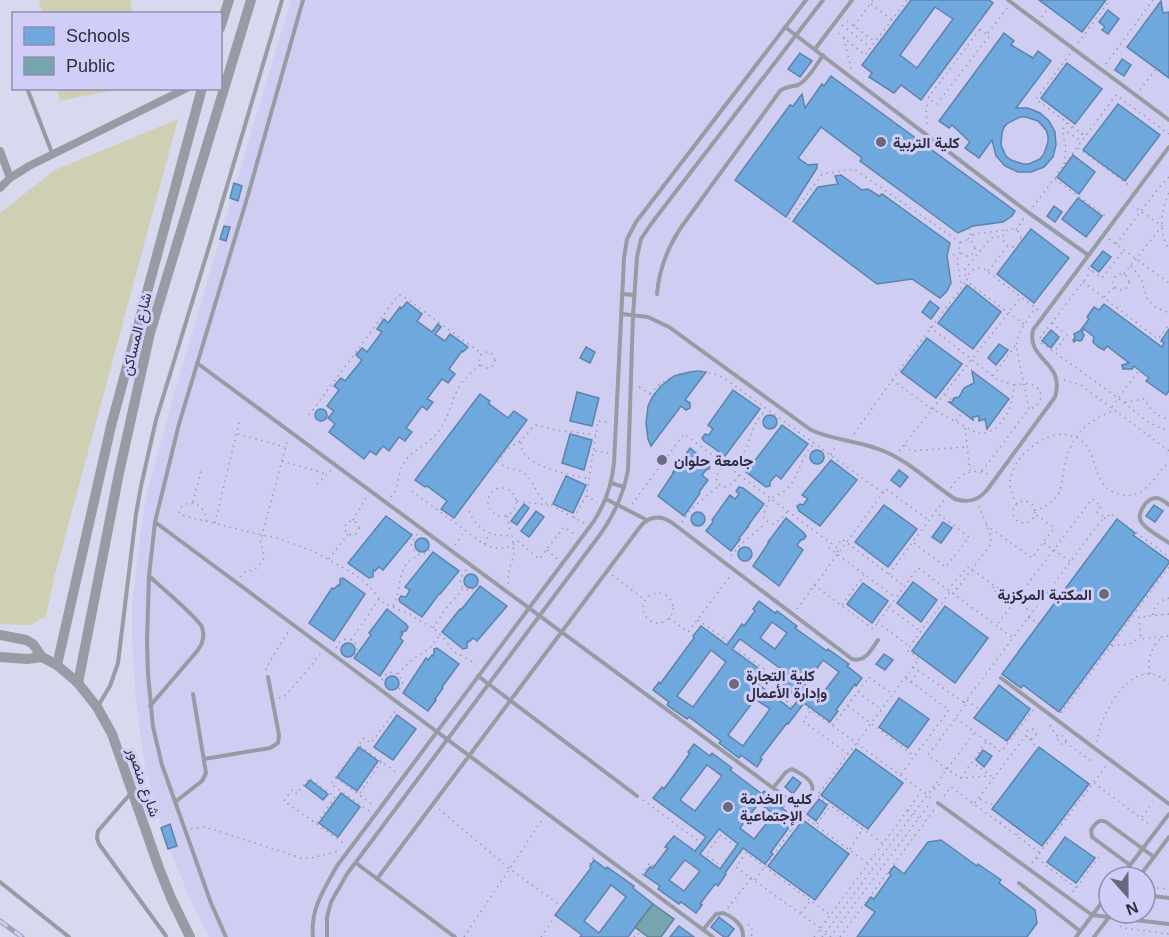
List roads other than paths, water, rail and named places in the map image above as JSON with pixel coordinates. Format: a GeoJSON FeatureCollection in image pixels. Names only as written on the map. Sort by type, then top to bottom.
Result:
{"type":"FeatureCollection","features":[{"type":"Feature","properties":{"kind":"street"},"geometry":{"type":"LineString","coordinates":[[222,22],[229,0]]}},
{"type":"Feature","properties":{"kind":"street","name":"شارع المساكن"},"geometry":{"type":"LineString","coordinates":[[78,684],[119,473],[150,333],[250,0]]}},
{"type":"Feature","properties":{"kind":"street"},"geometry":{"type":"LineString","coordinates":[[0,188],[10,178],[29,166],[183,90]]}},
{"type":"Feature","properties":{"kind":"street","name":"شارع المساكن"},"geometry":{"type":"LineString","coordinates":[[57,665],[111,426],[201,90]]}},
{"type":"Feature","properties":{"kind":"street"},"geometry":{"type":"LineString","coordinates":[[0,151],[10,178]]}},
{"type":"Feature","properties":{"kind":"street","name":"شارع منصور"},"geometry":{"type":"LineString","coordinates":[[0,635],[26,640],[33,644],[42,657],[57,665],[78,684],[97,707],[112,734],[159,868],[190,937]]}},
{"type":"Feature","properties":{"kind":"street","name":"شارع منصور"},"geometry":{"type":"LineString","coordinates":[[0,657],[27,659],[42,657]]}},
{"type":"Feature","properties":{"kind":"lane"},"geometry":{"type":"LineString","coordinates":[[97,707],[110,686],[118,663],[136,514],[156,420],[210,247],[282,0]]}},
{"type":"Feature","properties":{"kind":"lane"},"geometry":{"type":"LineString","coordinates":[[226,937],[211,903],[162,765],[153,727],[147,641],[149,576],[155,522],[176,435],[248,195],[303,0]]}},
{"type":"Feature","properties":{"kind":"lane"},"geometry":{"type":"LineString","coordinates":[[313,937],[313,917],[318,899],[337,866],[604,505],[611,483],[615,455],[625,248],[631,230],[806,0]]}},
{"type":"Feature","properties":{"kind":"lane"},"geometry":{"type":"LineString","coordinates":[[327,937],[327,918],[331,902],[356,863],[609,523],[624,487],[628,462],[633,315],[638,248],[645,231],[823,0]]}},
{"type":"Feature","properties":{"kind":"lane"},"geometry":{"type":"LineString","coordinates":[[815,49],[852,0]]}},
{"type":"Feature","properties":{"kind":"lane"},"geometry":{"type":"LineString","coordinates":[[1010,2],[1169,120]]}},
{"type":"Feature","properties":{"kind":"lane"},"geometry":{"type":"LineString","coordinates":[[785,27],[1029,213],[1088,255]]}},
{"type":"Feature","properties":{"kind":"lane"},"geometry":{"type":"LineString","coordinates":[[657,294],[662,264],[678,231],[780,91],[803,82],[823,55]]}},
{"type":"Feature","properties":{"kind":"lane"},"geometry":{"type":"LineString","coordinates":[[28,90],[52,154]]}},
{"type":"Feature","properties":{"kind":"lane"},"geometry":{"type":"LineString","coordinates":[[621,314],[648,317],[662,323],[801,423],[822,435],[867,445],[888,453],[955,499],[962,502],[976,500],[982,496],[1055,397],[1058,388],[1057,380],[1054,371],[1034,349],[1033,330],[1169,147]]}},
{"type":"Feature","properties":{"kind":"lane"},"geometry":{"type":"LineString","coordinates":[[622,294],[634,295]]}},
{"type":"Feature","properties":{"kind":"lane"},"geometry":{"type":"LineString","coordinates":[[197,363],[773,788],[795,803],[807,800],[813,789],[807,779],[792,769],[786,772],[773,788]]}},
{"type":"Feature","properties":{"kind":"lane"},"geometry":{"type":"LineString","coordinates":[[611,483],[624,487]]}},
{"type":"Feature","properties":{"kind":"lane"},"geometry":{"type":"LineString","coordinates":[[1169,505],[1159,498],[1153,499],[1148,502],[1139,517],[1142,524],[1169,543]]}},
{"type":"Feature","properties":{"kind":"lane"},"geometry":{"type":"LineString","coordinates":[[606,499],[647,520]]}},
{"type":"Feature","properties":{"kind":"lane"},"geometry":{"type":"LineString","coordinates":[[377,879],[606,571],[640,527],[653,517],[666,519],[679,528],[855,660],[865,658],[879,640]]}},
{"type":"Feature","properties":{"kind":"lane"},"geometry":{"type":"LineString","coordinates":[[155,522],[712,937]]}},
{"type":"Feature","properties":{"kind":"lane"},"geometry":{"type":"LineString","coordinates":[[149,576],[199,622],[204,633],[202,645],[150,706]]}},
{"type":"Feature","properties":{"kind":"lane"},"geometry":{"type":"LineString","coordinates":[[478,676],[637,796]]}},
{"type":"Feature","properties":{"kind":"lane"},"geometry":{"type":"LineString","coordinates":[[204,759],[270,748],[278,743],[279,735],[268,677]]}},
{"type":"Feature","properties":{"kind":"lane"},"geometry":{"type":"LineString","coordinates":[[1001,678],[1169,804]]}},
{"type":"Feature","properties":{"kind":"lane"},"geometry":{"type":"LineString","coordinates":[[175,802],[202,780],[206,773],[194,694]]}},
{"type":"Feature","properties":{"kind":"lane"},"geometry":{"type":"LineString","coordinates":[[132,792],[98,831],[97,838],[99,844],[166,936]]}},
{"type":"Feature","properties":{"kind":"lane"},"geometry":{"type":"LineString","coordinates":[[938,803],[1092,915],[1097,915]]}},
{"type":"Feature","properties":{"kind":"lane"},"geometry":{"type":"LineString","coordinates":[[1154,857],[1143,849],[1106,822],[1099,821],[1091,830],[1092,837],[1130,865],[1143,849],[1169,814]]}},
{"type":"Feature","properties":{"kind":"lane"},"geometry":{"type":"LineString","coordinates":[[1148,865],[1169,837]]}},
{"type":"Feature","properties":{"kind":"lane"},"geometry":{"type":"LineString","coordinates":[[356,863],[455,937]]}},
{"type":"Feature","properties":{"kind":"lane"},"geometry":{"type":"LineString","coordinates":[[0,882],[69,937]]}},
{"type":"Feature","properties":{"kind":"lane"},"geometry":{"type":"LineString","coordinates":[[1019,883],[1080,931]]}},
{"type":"Feature","properties":{"kind":"lane"},"geometry":{"type":"LineString","coordinates":[[1076,937],[1097,909]]}},
{"type":"Feature","properties":{"kind":"lane"},"geometry":{"type":"LineString","coordinates":[[704,930],[716,914],[723,913],[743,928],[743,937]]}},
{"type":"Feature","properties":{"kind":"railway"},"geometry":{"type":"LineString","coordinates":[[0,921],[22,937]]}},
{"type":"Feature","properties":{"kind":"place","name":"كلية التربية"},"geometry":{"type":"Point","coordinates":[881,142]}},
{"type":"Feature","properties":{"kind":"place","name":"جامعة حلوان"},"geometry":{"type":"Point","coordinates":[662,460]}},
{"type":"Feature","properties":{"kind":"place","name":"المكتبة المركزية"},"geometry":{"type":"Point","coordinates":[1104,594]}},
{"type":"Feature","properties":{"kind":"place","name":"كلية التجارة وإدارة الأعمال"},"geometry":{"type":"Point","coordinates":[734,684]}},
{"type":"Feature","properties":{"kind":"place","name":"كليه الخدمة الإجتماعية"},"geometry":{"type":"Point","coordinates":[728,807]}}]}
